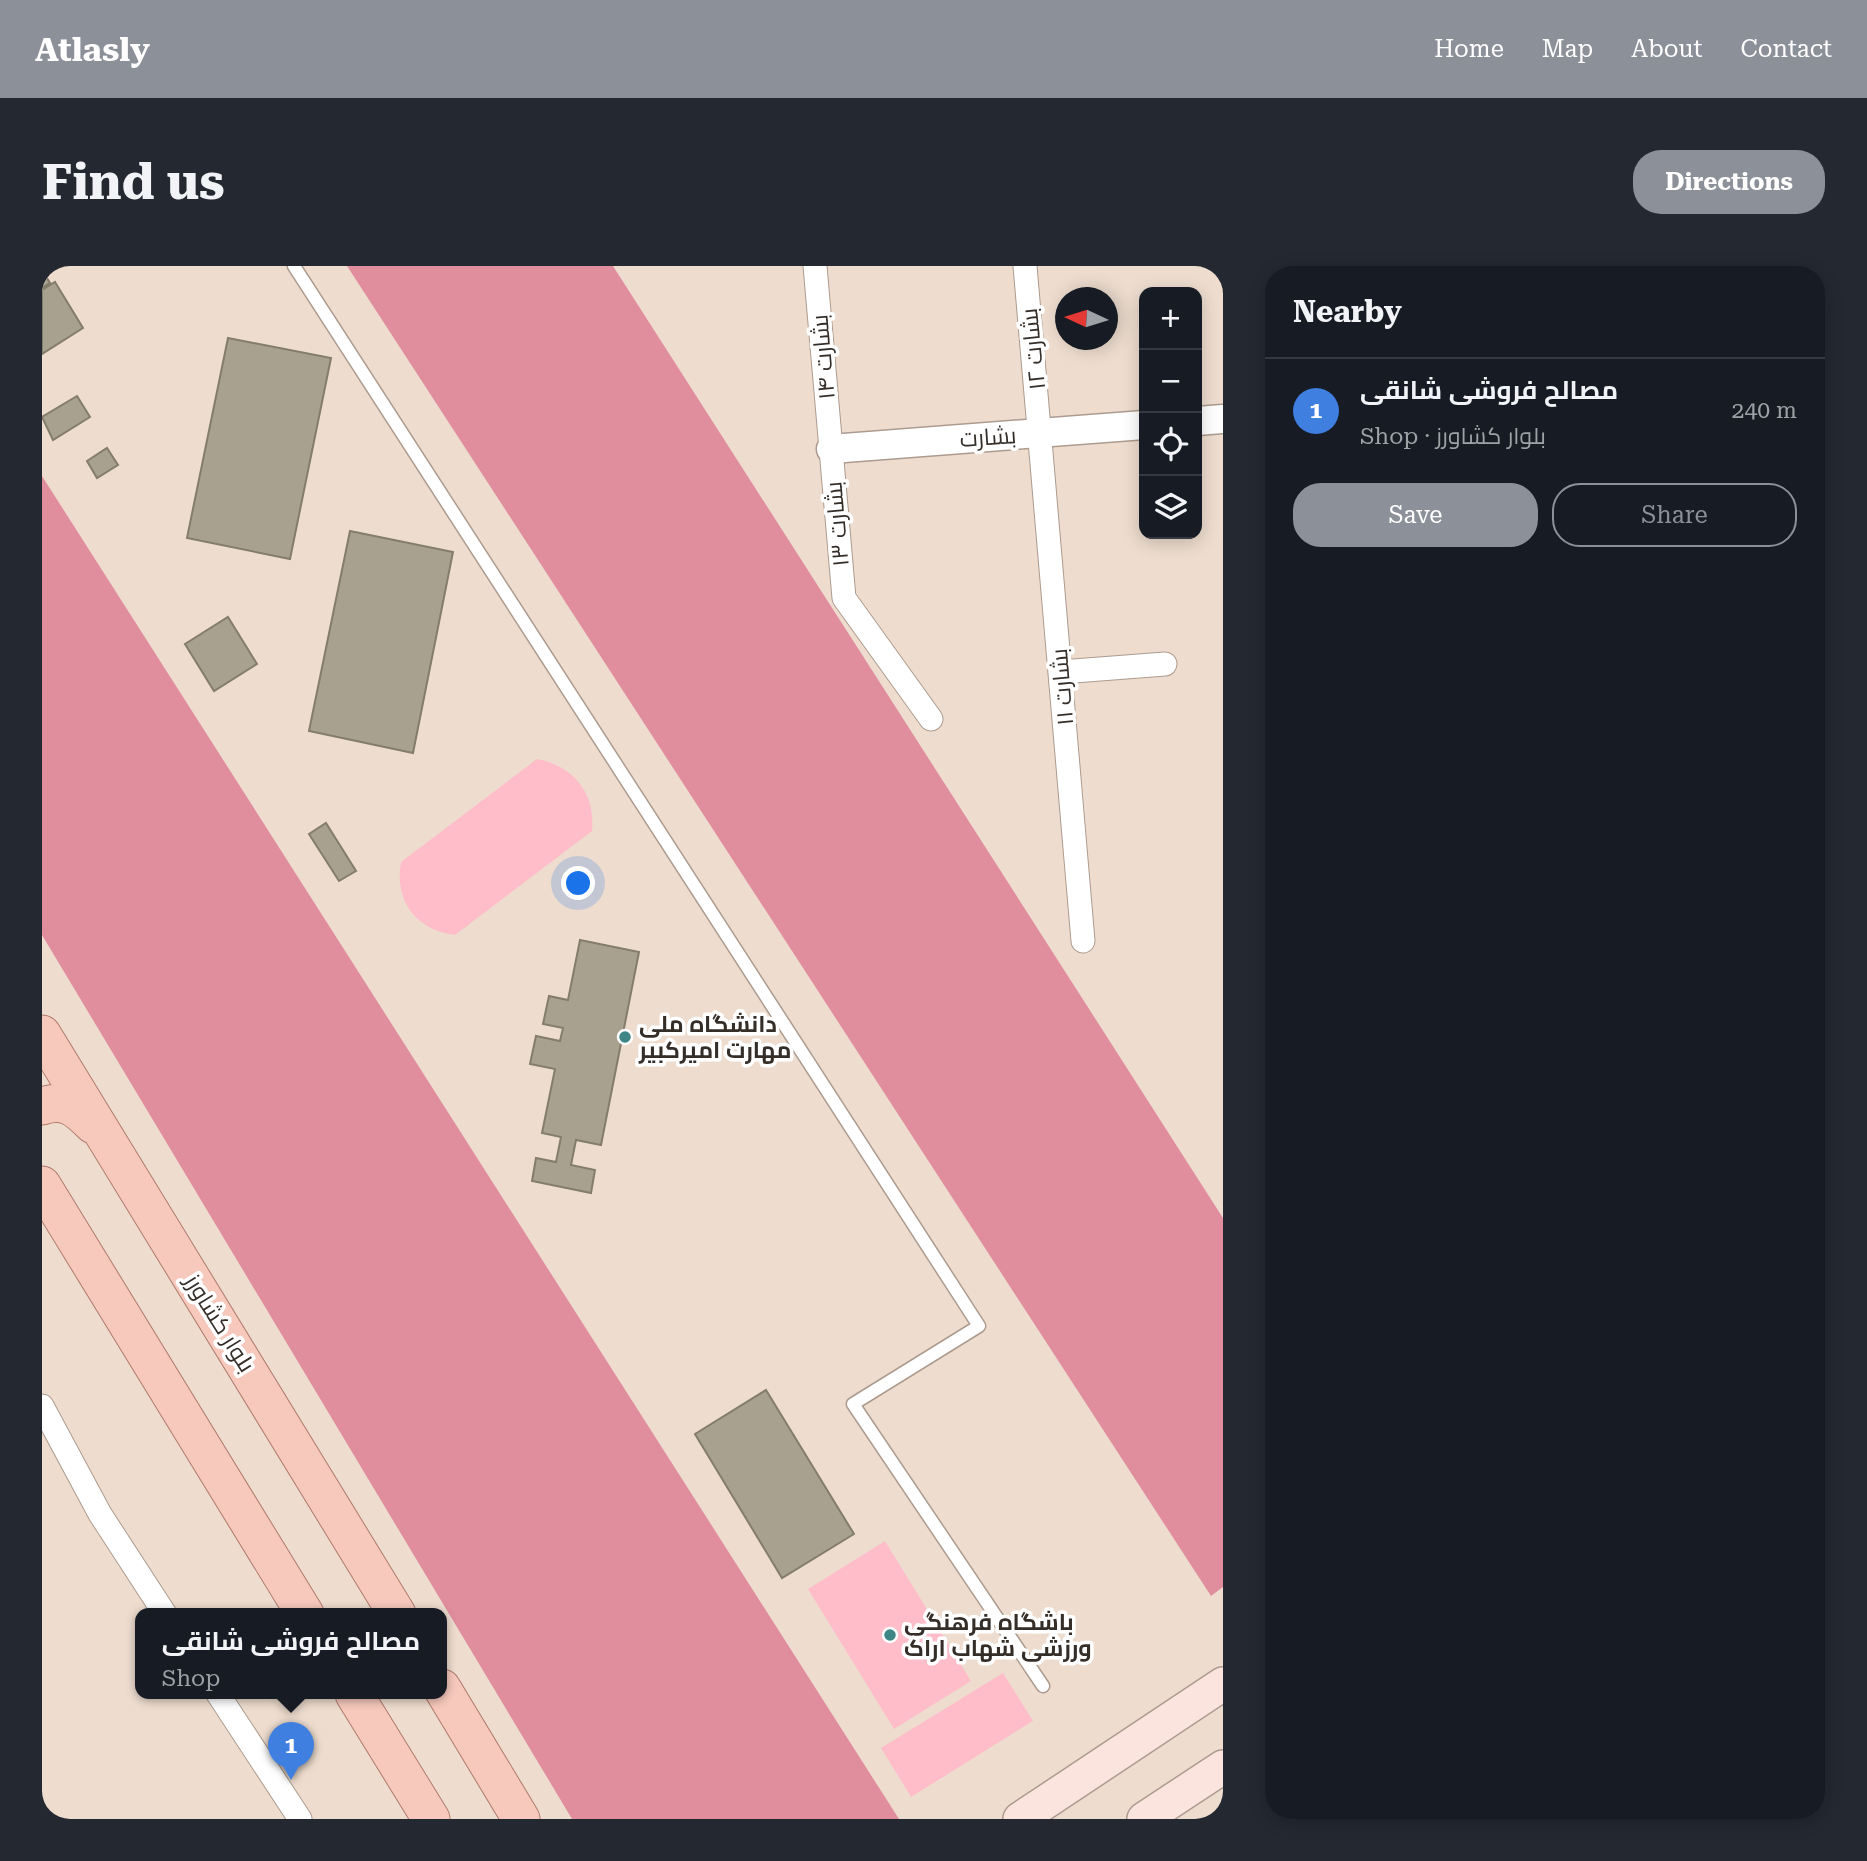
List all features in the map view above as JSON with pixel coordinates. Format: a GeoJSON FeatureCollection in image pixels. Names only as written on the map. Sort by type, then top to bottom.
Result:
{"type":"FeatureCollection","features":[{"type":"Feature","properties":{"kind":"main road","name":"بلوار کشاورز"},"geometry":{"type":"LineString","coordinates":[[42,1034],[393,1608]]}},
{"type":"Feature","properties":{"kind":"main road"},"geometry":{"type":"LineString","coordinates":[[42,1106],[64,1102],[79,1110],[103,1136]]}},
{"type":"Feature","properties":{"kind":"main road"},"geometry":{"type":"LineString","coordinates":[[42,1185],[301,1608]]}},
{"type":"Feature","properties":{"kind":"main road"},"geometry":{"type":"LineString","coordinates":[[1020,1819],[1223,1684]]}},
{"type":"Feature","properties":{"kind":"main road"},"geometry":{"type":"LineString","coordinates":[[447,1696],[521,1819]]}},
{"type":"Feature","properties":{"kind":"main road"},"geometry":{"type":"LineString","coordinates":[[357,1699],[431,1819]]}},
{"type":"Feature","properties":{"kind":"main road"},"geometry":{"type":"LineString","coordinates":[[1144,1819],[1223,1767]]}},
{"type":"Feature","properties":{"kind":"main road"},"geometry":{"type":"LineString","coordinates":[[501,1787],[533,1819]]}},
{"type":"Feature","properties":{"kind":"street","name":"بشارت ۱۴"},"geometry":{"type":"LineString","coordinates":[[815,266],[831,449]]}},
{"type":"Feature","properties":{"kind":"street","name":"بشارت ۱۲"},"geometry":{"type":"LineString","coordinates":[[1025,266],[1041,433]]}},
{"type":"Feature","properties":{"kind":"street"},"geometry":{"type":"LineString","coordinates":[[1202,421],[1223,419]]}},
{"type":"Feature","properties":{"kind":"street","name":"بشارت"},"geometry":{"type":"LineString","coordinates":[[831,449],[1139,425]]}},
{"type":"Feature","properties":{"kind":"street","name":"بشارت ۱۱"},"geometry":{"type":"LineString","coordinates":[[1041,433],[1083,941]]}},
{"type":"Feature","properties":{"kind":"street","name":"بشارت ۱۳"},"geometry":{"type":"LineString","coordinates":[[831,449],[844,598],[931,719]]}},
{"type":"Feature","properties":{"kind":"street"},"geometry":{"type":"LineString","coordinates":[[1061,672],[1165,664]]}},
{"type":"Feature","properties":{"kind":"street"},"geometry":{"type":"LineString","coordinates":[[42,1406],[100,1514],[161,1608]]}},
{"type":"Feature","properties":{"kind":"street"},"geometry":{"type":"LineString","coordinates":[[221,1699],[300,1819]]}},
{"type":"Feature","properties":{"kind":"lane"},"geometry":{"type":"LineString","coordinates":[[294,266],[979,1325],[853,1404],[1043,1686]]}},
{"type":"Feature","properties":{"kind":"shaded area"},"geometry":{"type":"Polygon","coordinates":[[[347,266],[613,266],[1223,1218],[1223,1587],[1211,1596],[347,266]]]}},
{"type":"Feature","properties":{"kind":"shaded area"},"geometry":{"type":"Polygon","coordinates":[[[42,476],[899,1819],[572,1819],[42,935],[42,476]]]}},
{"type":"Feature","properties":{"kind":"shaded area"},"geometry":{"type":"Polygon","coordinates":[[[537,759],[562,768],[580,784],[590,805],[592,831],[455,935],[429,927],[419,920],[405,901],[401,889],[401,862],[537,759]]]}},
{"type":"Feature","properties":{"kind":"shaded area","name":"باشگاه فرهنگی ورزشی شهاب اراک"},"geometry":{"type":"Polygon","coordinates":[[[885,1541],[971,1681],[894,1729],[808,1589],[885,1541]]]}},
{"type":"Feature","properties":{"kind":"shaded area"},"geometry":{"type":"Polygon","coordinates":[[[1003,1673],[1033,1721],[911,1797],[881,1748],[1003,1673]]]}},
{"type":"Feature","properties":{"kind":"building"},"geometry":{"type":"Polygon","coordinates":[[[42,270],[50,283],[42,288],[42,270]]]}},
{"type":"Feature","properties":{"kind":"building"},"geometry":{"type":"Polygon","coordinates":[[[55,282],[83,328],[42,354],[42,290],[55,282]]]}},
{"type":"Feature","properties":{"kind":"building"},"geometry":{"type":"Polygon","coordinates":[[[228,338],[331,358],[290,559],[187,538],[228,338]]]}},
{"type":"Feature","properties":{"kind":"building"},"geometry":{"type":"Polygon","coordinates":[[[77,396],[90,417],[53,440],[42,417],[77,396]]]}},
{"type":"Feature","properties":{"kind":"building"},"geometry":{"type":"Polygon","coordinates":[[[107,448],[118,465],[97,478],[87,461],[107,448]]]}},
{"type":"Feature","properties":{"kind":"building"},"geometry":{"type":"Polygon","coordinates":[[[350,531],[453,552],[413,753],[309,731],[350,531]]]}},
{"type":"Feature","properties":{"kind":"building"},"geometry":{"type":"Polygon","coordinates":[[[228,617],[257,664],[214,691],[185,644],[228,617]]]}},
{"type":"Feature","properties":{"kind":"building"},"geometry":{"type":"Polygon","coordinates":[[[326,823],[356,871],[339,881],[309,834],[326,823]]]}},
{"type":"Feature","properties":{"kind":"building"},"geometry":{"type":"Polygon","coordinates":[[[580,940],[639,952],[601,1145],[576,1140],[571,1165],[595,1170],[591,1193],[532,1181],[536,1158],[556,1162],[561,1137],[542,1133],[555,1069],[530,1064],[536,1036],[560,1041],[563,1028],[543,1024],[549,996],[568,1000],[580,940]]]}},
{"type":"Feature","properties":{"kind":"building"},"geometry":{"type":"Polygon","coordinates":[[[766,1390],[854,1534],[782,1578],[695,1434],[766,1390]]]}},
{"type":"Feature","properties":{"kind":"place","name":"دانشگاه ملی مهارت امیرکبیر"},"geometry":{"type":"Point","coordinates":[625,1037]}},
{"type":"Feature","properties":{"kind":"place","name":"باشگاه فرهنگی ورزشی شهاب اراک"},"geometry":{"type":"Point","coordinates":[890,1635]}},
{"type":"Feature","properties":{"kind":"place","name":"مصالح فروشی شانقی"},"geometry":{"type":"Point","coordinates":[291,1780]}}]}
